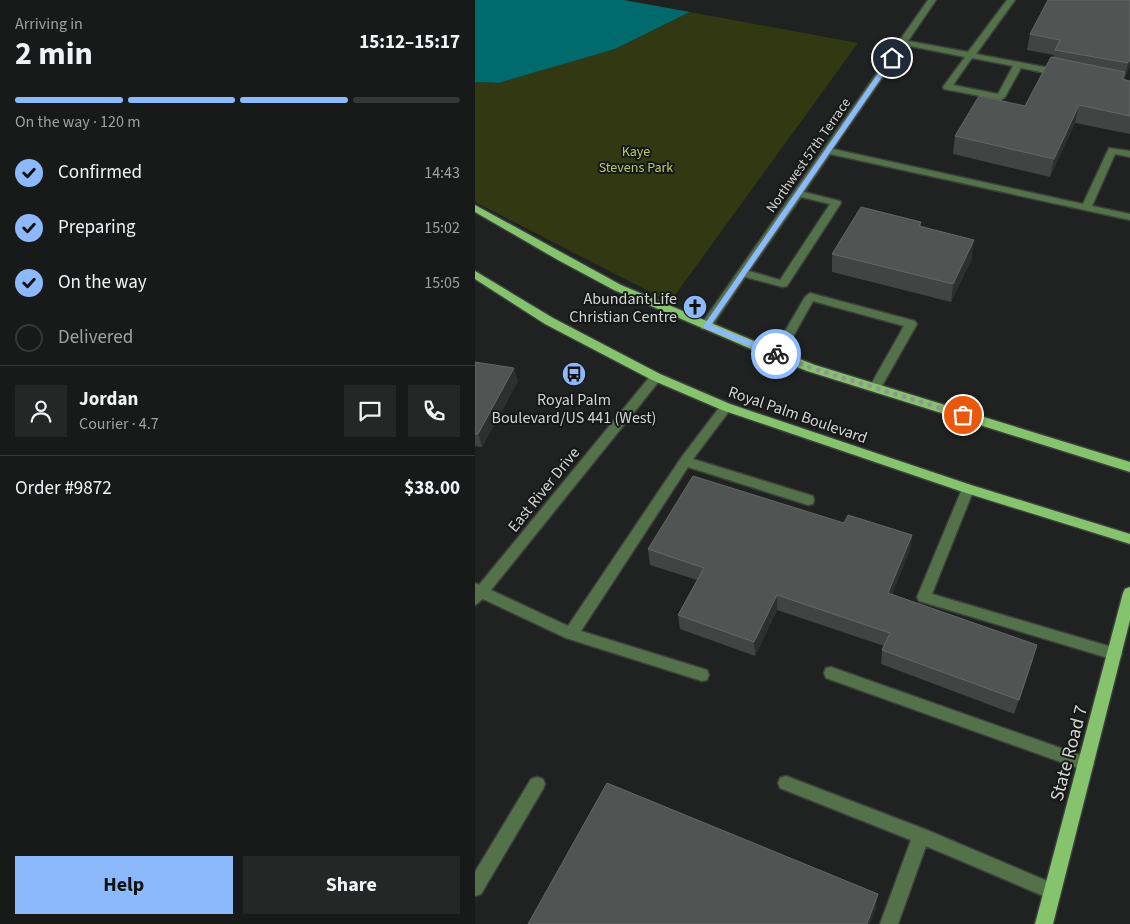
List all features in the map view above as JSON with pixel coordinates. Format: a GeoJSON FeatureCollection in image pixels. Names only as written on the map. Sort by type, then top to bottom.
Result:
{"type":"FeatureCollection","features":[{"type":"Feature","properties":{"kind":"main road"},"geometry":{"type":"LineString","coordinates":[[475,208],[592,274],[706,326],[777,355],[811,368],[1130,467]]}},
{"type":"Feature","properties":{"kind":"main road","name":"Royal Palm Boulevard"},"geometry":{"type":"LineString","coordinates":[[475,274],[549,321],[656,377],[726,407],[969,489],[1130,539]]}},
{"type":"Feature","properties":{"kind":"main road","name":"State Road 7"},"geometry":{"type":"LineString","coordinates":[[1045,924],[1130,592]]}},
{"type":"Feature","properties":{"kind":"street","name":"Northwest 57th Terrace"},"geometry":{"type":"LineString","coordinates":[[706,326],[932,0]]}},
{"type":"Feature","properties":{"kind":"street"},"geometry":{"type":"LineString","coordinates":[[1011,0],[947,87],[1001,96],[1019,65]]}},
{"type":"Feature","properties":{"kind":"street"},"geometry":{"type":"LineString","coordinates":[[903,42],[1065,74]]}},
{"type":"Feature","properties":{"kind":"street"},"geometry":{"type":"LineString","coordinates":[[1086,207],[1112,150],[1130,154]]}},
{"type":"Feature","properties":{"kind":"street"},"geometry":{"type":"LineString","coordinates":[[828,151],[1130,217]]}},
{"type":"Feature","properties":{"kind":"street"},"geometry":{"type":"LineString","coordinates":[[743,273],[783,284],[836,203],[798,193]]}},
{"type":"Feature","properties":{"kind":"street"},"geometry":{"type":"LineString","coordinates":[[777,355],[810,296],[911,324],[875,388]]}},
{"type":"Feature","properties":{"kind":"street","name":"East River Drive"},"geometry":{"type":"LineString","coordinates":[[477,594],[656,377]]}},
{"type":"Feature","properties":{"kind":"street"},"geometry":{"type":"LineString","coordinates":[[571,634],[685,460],[726,407]]}},
{"type":"Feature","properties":{"kind":"street"},"geometry":{"type":"LineString","coordinates":[[685,460],[808,500]]}},
{"type":"Feature","properties":{"kind":"street"},"geometry":{"type":"LineString","coordinates":[[969,489],[924,597],[1115,654]]}},
{"type":"Feature","properties":{"kind":"street"},"geometry":{"type":"LineString","coordinates":[[477,594],[571,634],[702,675]]}},
{"type":"Feature","properties":{"kind":"street"},"geometry":{"type":"LineString","coordinates":[[831,672],[1086,764]]}},
{"type":"Feature","properties":{"kind":"street"},"geometry":{"type":"LineString","coordinates":[[786,783],[921,836],[1053,892]]}},
{"type":"Feature","properties":{"kind":"street"},"geometry":{"type":"LineString","coordinates":[[477,881],[537,784]]}},
{"type":"Feature","properties":{"kind":"street"},"geometry":{"type":"LineString","coordinates":[[889,924],[921,836]]}},
{"type":"Feature","properties":{"kind":"green space","name":"Kaye Stevens Park"},"geometry":{"type":"Polygon","coordinates":[[[690,12],[858,43],[670,302],[475,202],[475,82],[499,83],[615,49],[690,12]]]}},
{"type":"Feature","properties":{"kind":"water"},"geometry":{"type":"Polygon","coordinates":[[[475,0],[624,0],[690,12],[615,49],[499,83],[475,82],[475,0]]]}},
{"type":"Feature","properties":{"kind":"building"},"geometry":{"type":"Polygon","coordinates":[[[1048,0],[1130,0],[1130,59],[1128,63],[1055,50],[1060,40],[1030,34],[1048,0]]]}},
{"type":"Feature","properties":{"kind":"building"},"geometry":{"type":"Polygon","coordinates":[[[1051,57],[1125,72],[1122,79],[1130,81],[1130,116],[1079,105],[1054,159],[955,136],[979,96],[1025,106],[1051,57]]]}},
{"type":"Feature","properties":{"kind":"building"},"geometry":{"type":"Polygon","coordinates":[[[861,207],[921,222],[919,226],[974,240],[953,284],[832,254],[861,207]]]}},
{"type":"Feature","properties":{"kind":"building"},"geometry":{"type":"Polygon","coordinates":[[[475,362],[514,368],[478,434],[475,434],[475,362]]]}},
{"type":"Feature","properties":{"kind":"building"},"geometry":{"type":"Polygon","coordinates":[[[693,476],[844,523],[848,515],[912,535],[888,593],[1037,645],[1019,700],[882,650],[890,633],[777,595],[754,642],[678,615],[704,568],[648,549],[693,476]]]}},
{"type":"Feature","properties":{"kind":"building"},"geometry":{"type":"Polygon","coordinates":[[[607,783],[878,894],[867,924],[528,924],[607,783]]]}},
{"type":"Feature","properties":{"kind":"way so far"},"geometry":{"type":"LineString","coordinates":[[776,354],[811,368],[963,415]]}},
{"type":"Feature","properties":{"kind":"place","name":"Abundant Life Christian Centre"},"geometry":{"type":"Point","coordinates":[695,307]}},
{"type":"Feature","properties":{"kind":"place","name":"Royal Palm Boulevard/US 441 (West)"},"geometry":{"type":"Point","coordinates":[574,374]}},
{"type":"Feature","properties":{"kind":"route"},"geometry":{"type":"LineString","coordinates":[[776,354],[706,326],[892,58]]}}]}
